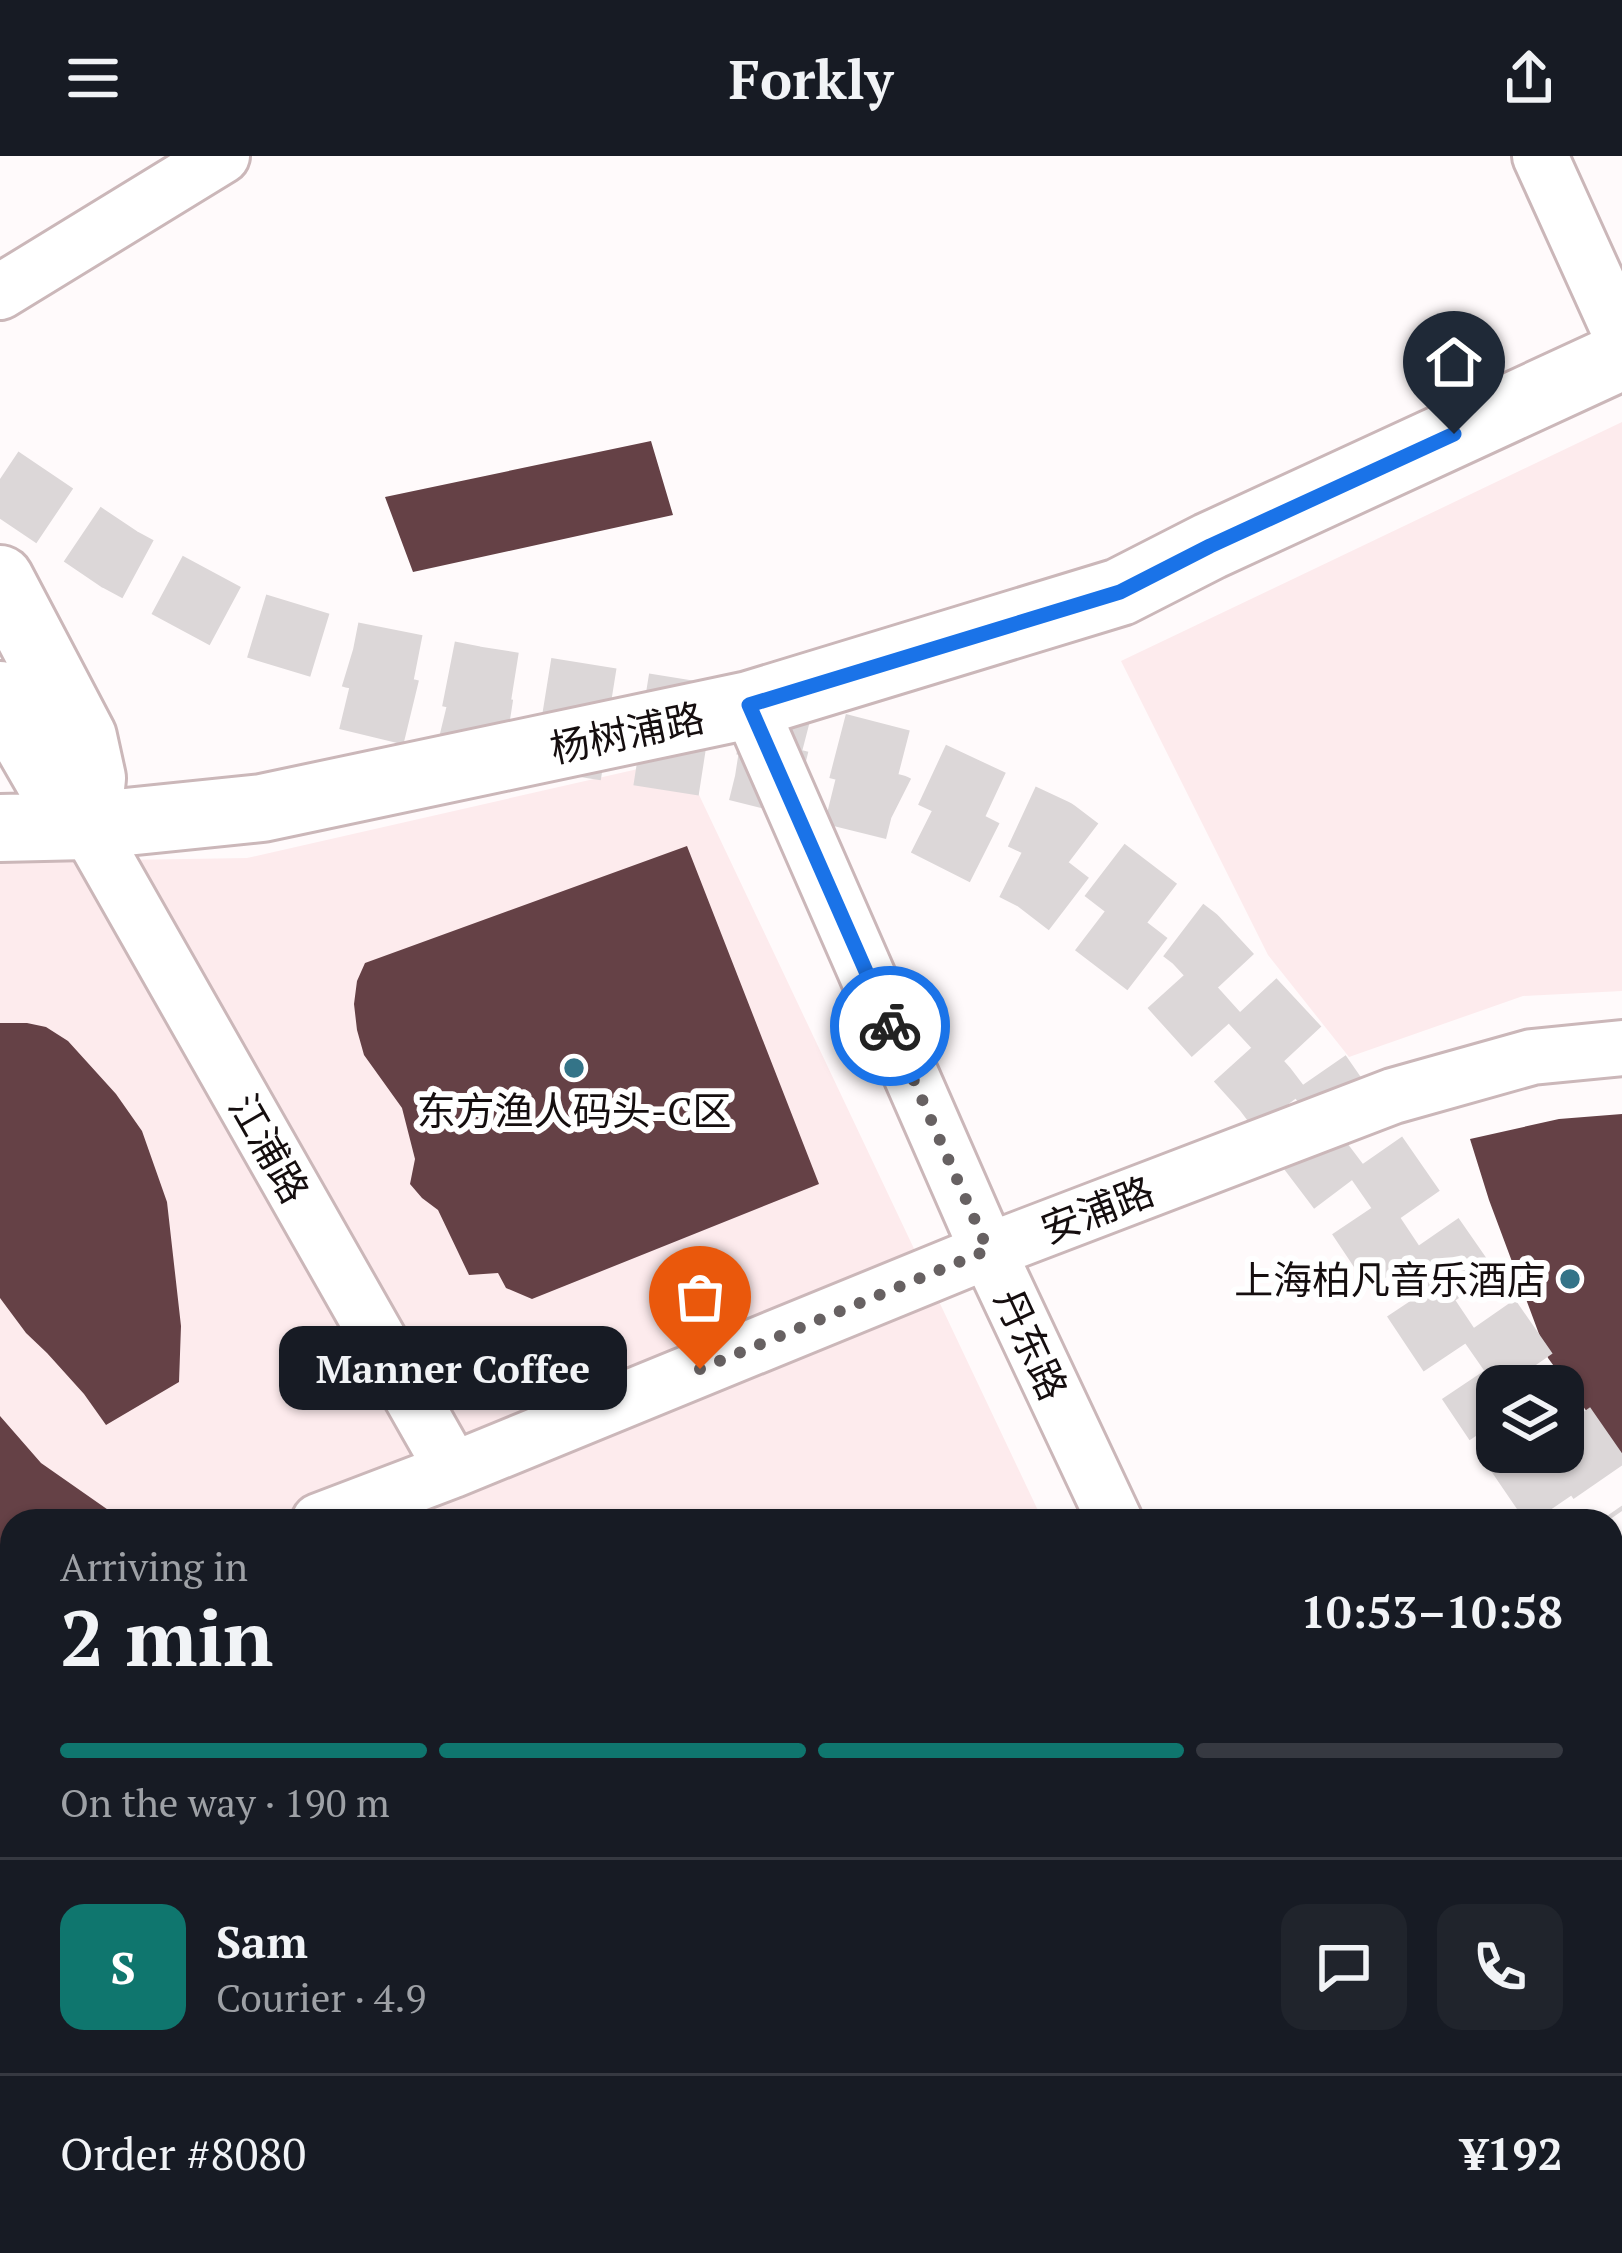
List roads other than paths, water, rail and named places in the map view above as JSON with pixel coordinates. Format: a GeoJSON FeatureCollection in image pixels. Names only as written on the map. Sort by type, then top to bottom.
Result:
{"type":"FeatureCollection","features":[{"type":"Feature","properties":{"kind":"main road","name":"杨树浦路"},"geometry":{"type":"LineString","coordinates":[[0,828],[87,826],[262,808],[749,705],[1120,592],[1622,356]]}},
{"type":"Feature","properties":{"kind":"main road"},"geometry":{"type":"LineString","coordinates":[[0,578],[83,736],[92,778],[87,826]]}},
{"type":"Feature","properties":{"kind":"main road","name":"江浦路"},"geometry":{"type":"LineString","coordinates":[[0,695],[57,794],[87,826]]}},
{"type":"Feature","properties":{"kind":"street"},"geometry":{"type":"LineString","coordinates":[[0,292],[222,156]]}},
{"type":"Feature","properties":{"kind":"street"},"geometry":{"type":"LineString","coordinates":[[1540,156],[1622,337]]}},
{"type":"Feature","properties":{"kind":"street","name":"丹东路"},"geometry":{"type":"LineString","coordinates":[[749,705],[988,1250],[1109,1509]]}},
{"type":"Feature","properties":{"kind":"street","name":"江浦路"},"geometry":{"type":"LineString","coordinates":[[87,826],[453,1471]]}},
{"type":"Feature","properties":{"kind":"street","name":"安浦路"},"geometry":{"type":"LineString","coordinates":[[351,1509],[988,1250],[1394,1096],[1532,1057],[1622,1048]]}},
{"type":"Feature","properties":{"kind":"tunnel"},"geometry":{"type":"LineString","coordinates":[[0,479],[119,559],[227,617],[352,655],[749,723],[911,765],[1055,832],[1195,939],[1313,1066],[1520,1365]]}},
{"type":"Feature","properties":{"kind":"tunnel"},"geometry":{"type":"LineString","coordinates":[[347,697],[467,726],[737,768],[894,807],[1035,878],[1163,976],[1265,1089],[1351,1203],[1476,1390]]}},
{"type":"Feature","properties":{"kind":"tunnel"},"geometry":{"type":"LineString","coordinates":[[1584,1456],[1621,1509]]}},
{"type":"Feature","properties":{"kind":"tunnel"},"geometry":{"type":"LineString","coordinates":[[1532,1473],[1557,1509]]}},
{"type":"Feature","properties":{"kind":"place","name":"东方渔人码头-C区"},"geometry":{"type":"Point","coordinates":[574,1068]}},
{"type":"Feature","properties":{"kind":"place","name":"上海柏凡音乐酒店"},"geometry":{"type":"Point","coordinates":[1570,1279]}},
{"type":"Feature","properties":{"kind":"place","name":"Manner Coffee"},"geometry":{"type":"Point","coordinates":[700,1369]}}]}
